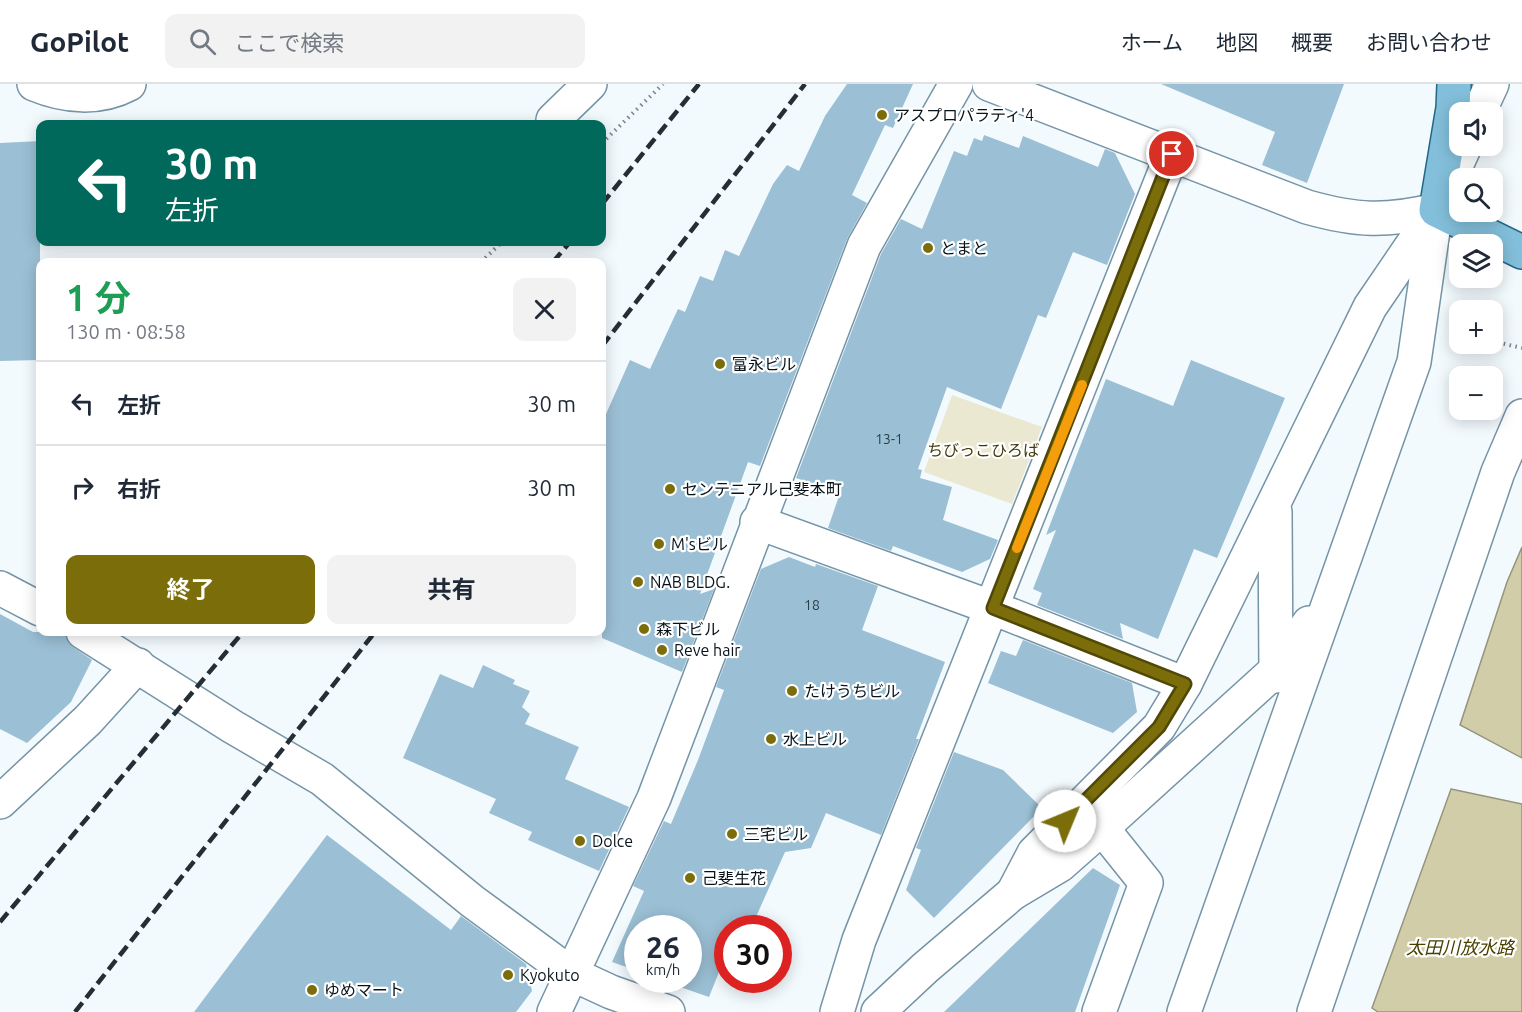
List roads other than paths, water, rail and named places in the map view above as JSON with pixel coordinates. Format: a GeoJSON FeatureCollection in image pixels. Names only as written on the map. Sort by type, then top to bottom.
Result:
{"type":"FeatureCollection","features":[{"type":"Feature","properties":{"kind":"main road"},"geometry":{"type":"LineString","coordinates":[[1454,84],[1453,108],[1436,210],[1507,246]]}},
{"type":"Feature","properties":{"kind":"street"},"geometry":{"type":"LineString","coordinates":[[34,84],[64,93],[92,96],[116,91],[129,84]]}},
{"type":"Feature","properties":{"kind":"street"},"geometry":{"type":"LineString","coordinates":[[553,120],[590,84]]}},
{"type":"Feature","properties":{"kind":"street"},"geometry":{"type":"LineString","coordinates":[[554,1012],[570,973],[654,798],[757,522],[864,246],[956,84]]}},
{"type":"Feature","properties":{"kind":"street"},"geometry":{"type":"LineString","coordinates":[[989,84],[1307,207],[1344,217],[1380,220],[1436,210]]}},
{"type":"Feature","properties":{"kind":"street"},"geometry":{"type":"LineString","coordinates":[[1484,102],[1492,84]]}},
{"type":"Feature","properties":{"kind":"street"},"geometry":{"type":"LineString","coordinates":[[837,1012],[859,940],[1172,154]]}},
{"type":"Feature","properties":{"kind":"street"},"geometry":{"type":"LineString","coordinates":[[1013,893],[1034,853],[1159,727],[1185,684],[1370,307],[1436,210],[1460,156]]}},
{"type":"Feature","properties":{"kind":"street"},"geometry":{"type":"LineString","coordinates":[[1184,1012],[1414,362],[1436,210]]}},
{"type":"Feature","properties":{"kind":"street"},"geometry":{"type":"LineString","coordinates":[[1314,1012],[1498,472],[1522,416]]}},
{"type":"Feature","properties":{"kind":"street"},"geometry":{"type":"LineString","coordinates":[[1275,504],[1275,754]]}},
{"type":"Feature","properties":{"kind":"street"},"geometry":{"type":"LineString","coordinates":[[757,522],[993,608],[1185,684]]}},
{"type":"Feature","properties":{"kind":"street"},"geometry":{"type":"LineString","coordinates":[[0,588],[36,607]]}},
{"type":"Feature","properties":{"kind":"street"},"geometry":{"type":"LineString","coordinates":[[878,1012],[925,968],[1013,893],[1060,865],[1276,670],[1331,592]]}},
{"type":"Feature","properties":{"kind":"street"},"geometry":{"type":"LineString","coordinates":[[90,636],[233,727],[322,778],[472,901],[570,973],[611,992],[668,1012]]}},
{"type":"Feature","properties":{"kind":"street"},"geometry":{"type":"LineString","coordinates":[[0,802],[88,720],[138,665]]}},
{"type":"Feature","properties":{"kind":"street"},"geometry":{"type":"LineString","coordinates":[[1099,1012],[1146,883],[1102,828]]}},
{"type":"Feature","properties":{"kind":"water"},"geometry":{"type":"Polygon","coordinates":[[[1522,547],[1522,758],[1460,725],[1507,582],[1522,547]]]}},
{"type":"Feature","properties":{"kind":"water","name":"太田川放水路"},"geometry":{"type":"Polygon","coordinates":[[[1451,789],[1522,804],[1522,1012],[1378,1012],[1372,1008],[1451,789]]]}},
{"type":"Feature","properties":{"kind":"railway"},"geometry":{"type":"LineString","coordinates":[[606,199],[699,84]]}},
{"type":"Feature","properties":{"kind":"railway"},"geometry":{"type":"LineString","coordinates":[[606,341],[805,84]]}},
{"type":"Feature","properties":{"kind":"railway"},"geometry":{"type":"LineString","coordinates":[[556,258],[567,246]]}},
{"type":"Feature","properties":{"kind":"railway"},"geometry":{"type":"LineString","coordinates":[[0,922],[240,636]]}},
{"type":"Feature","properties":{"kind":"railway"},"geometry":{"type":"LineString","coordinates":[[75,1012],[372,636]]}},
{"type":"Feature","properties":{"kind":"place","name":"アスプロパラティ'4"},"geometry":{"type":"Point","coordinates":[882,115]}},
{"type":"Feature","properties":{"kind":"place","name":"とまと"},"geometry":{"type":"Point","coordinates":[928,248]}},
{"type":"Feature","properties":{"kind":"place","name":"富永ビル"},"geometry":{"type":"Point","coordinates":[720,364]}},
{"type":"Feature","properties":{"kind":"place","name":"センテニアル己斐本町"},"geometry":{"type":"Point","coordinates":[670,489]}},
{"type":"Feature","properties":{"kind":"place","name":"M'sビル"},"geometry":{"type":"Point","coordinates":[659,544]}},
{"type":"Feature","properties":{"kind":"place","name":"NAB BLDG."},"geometry":{"type":"Point","coordinates":[638,582]}},
{"type":"Feature","properties":{"kind":"place","name":"森下ビル"},"geometry":{"type":"Point","coordinates":[644,629]}},
{"type":"Feature","properties":{"kind":"place","name":"Reve hair"},"geometry":{"type":"Point","coordinates":[662,650]}},
{"type":"Feature","properties":{"kind":"place","name":"たけうちビル"},"geometry":{"type":"Point","coordinates":[792,691]}},
{"type":"Feature","properties":{"kind":"place","name":"水上ビル"},"geometry":{"type":"Point","coordinates":[771,739]}},
{"type":"Feature","properties":{"kind":"place","name":"三宅ビル"},"geometry":{"type":"Point","coordinates":[732,834]}},
{"type":"Feature","properties":{"kind":"place","name":"Dolce"},"geometry":{"type":"Point","coordinates":[580,841]}},
{"type":"Feature","properties":{"kind":"place","name":"己斐生花"},"geometry":{"type":"Point","coordinates":[690,878]}},
{"type":"Feature","properties":{"kind":"place","name":"Kyokuto"},"geometry":{"type":"Point","coordinates":[508,975]}},
{"type":"Feature","properties":{"kind":"place","name":"ゆめマート"},"geometry":{"type":"Point","coordinates":[312,990]}},
{"type":"Feature","properties":{"kind":"park label","name":"ちびっこひろば"},"geometry":{"type":"Point","coordinates":[983,450]}}]}
